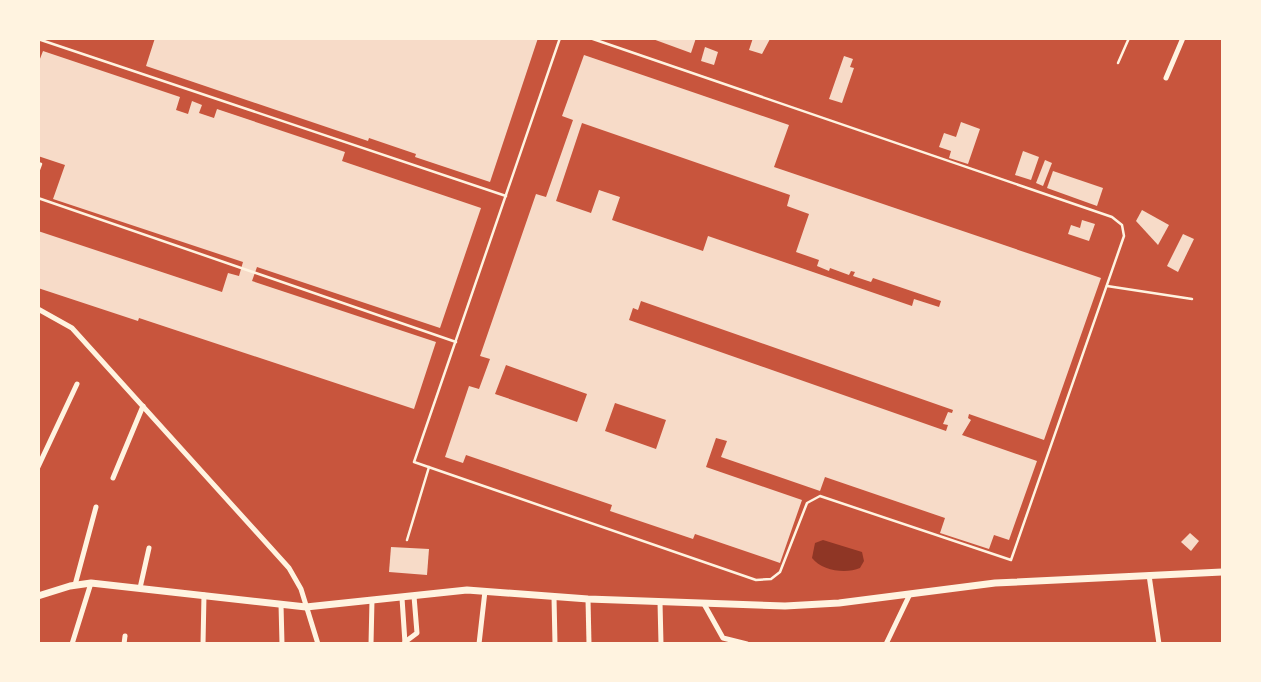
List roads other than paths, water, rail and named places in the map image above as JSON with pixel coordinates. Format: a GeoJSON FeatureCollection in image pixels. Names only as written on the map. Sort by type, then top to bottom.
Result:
{"type":"FeatureCollection","features":[{"type":"Feature","properties":{"kind":"street"},"geometry":{"type":"LineString","coordinates":[[1166,78],[1183,38]]}},
{"type":"Feature","properties":{"kind":"street"},"geometry":{"type":"LineString","coordinates":[[38,309],[72,328],[289,568],[318,643]]}},
{"type":"Feature","properties":{"kind":"street"},"geometry":{"type":"LineString","coordinates":[[38,467],[77,384]]}},
{"type":"Feature","properties":{"kind":"street"},"geometry":{"type":"LineString","coordinates":[[113,478],[143,407]]}},
{"type":"Feature","properties":{"kind":"street"},"geometry":{"type":"LineString","coordinates":[[75,585],[96,508]]}},
{"type":"Feature","properties":{"kind":"street"},"geometry":{"type":"LineString","coordinates":[[140,588],[149,548]]}},
{"type":"Feature","properties":{"kind":"street"},"geometry":{"type":"LineString","coordinates":[[38,596],[91,583],[306,607],[485,591],[704,604],[813,605],[995,583],[1223,572]]}},
{"type":"Feature","properties":{"kind":"street"},"geometry":{"type":"LineString","coordinates":[[1149,575],[1159,643]]}},
{"type":"Feature","properties":{"kind":"street"},"geometry":{"type":"LineString","coordinates":[[72,643],[91,583]]}},
{"type":"Feature","properties":{"kind":"street"},"geometry":{"type":"LineString","coordinates":[[479,643],[485,591]]}},
{"type":"Feature","properties":{"kind":"street"},"geometry":{"type":"LineString","coordinates":[[887,643],[910,594]]}},
{"type":"Feature","properties":{"kind":"street"},"geometry":{"type":"LineString","coordinates":[[203,643],[204,595]]}},
{"type":"Feature","properties":{"kind":"street"},"geometry":{"type":"LineString","coordinates":[[405,643],[417,633],[414,596]]}},
{"type":"Feature","properties":{"kind":"street"},"geometry":{"type":"LineString","coordinates":[[554,597],[555,643]]}},
{"type":"Feature","properties":{"kind":"street"},"geometry":{"type":"LineString","coordinates":[[402,598],[405,643]]}},
{"type":"Feature","properties":{"kind":"street"},"geometry":{"type":"LineString","coordinates":[[588,599],[589,643]]}},
{"type":"Feature","properties":{"kind":"street"},"geometry":{"type":"LineString","coordinates":[[371,643],[372,600]]}},
{"type":"Feature","properties":{"kind":"street"},"geometry":{"type":"LineString","coordinates":[[660,602],[661,643]]}},
{"type":"Feature","properties":{"kind":"street"},"geometry":{"type":"LineString","coordinates":[[281,604],[282,643]]}},
{"type":"Feature","properties":{"kind":"street"},"geometry":{"type":"LineString","coordinates":[[704,604],[723,638],[747,643]]}},
{"type":"Feature","properties":{"kind":"street"},"geometry":{"type":"LineString","coordinates":[[124,643],[125,636]]}},
{"type":"Feature","properties":{"kind":"lane"},"geometry":{"type":"LineString","coordinates":[[559,38],[414,462],[756,580],[771,579],[780,572],[807,503],[820,496],[1011,560],[1124,236],[1122,225],[1115,219],[590,38]]}},
{"type":"Feature","properties":{"kind":"lane"},"geometry":{"type":"LineString","coordinates":[[1118,63],[1129,38]]}},
{"type":"Feature","properties":{"kind":"lane"},"geometry":{"type":"LineString","coordinates":[[38,39],[506,196]]}},
{"type":"Feature","properties":{"kind":"lane"},"geometry":{"type":"LineString","coordinates":[[38,163],[41,164],[38,172]]}},
{"type":"Feature","properties":{"kind":"lane"},"geometry":{"type":"LineString","coordinates":[[38,198],[456,342]]}},
{"type":"Feature","properties":{"kind":"lane"},"geometry":{"type":"LineString","coordinates":[[1107,286],[1192,299]]}},
{"type":"Feature","properties":{"kind":"lane"},"geometry":{"type":"LineString","coordinates":[[407,540],[429,467]]}}]}
